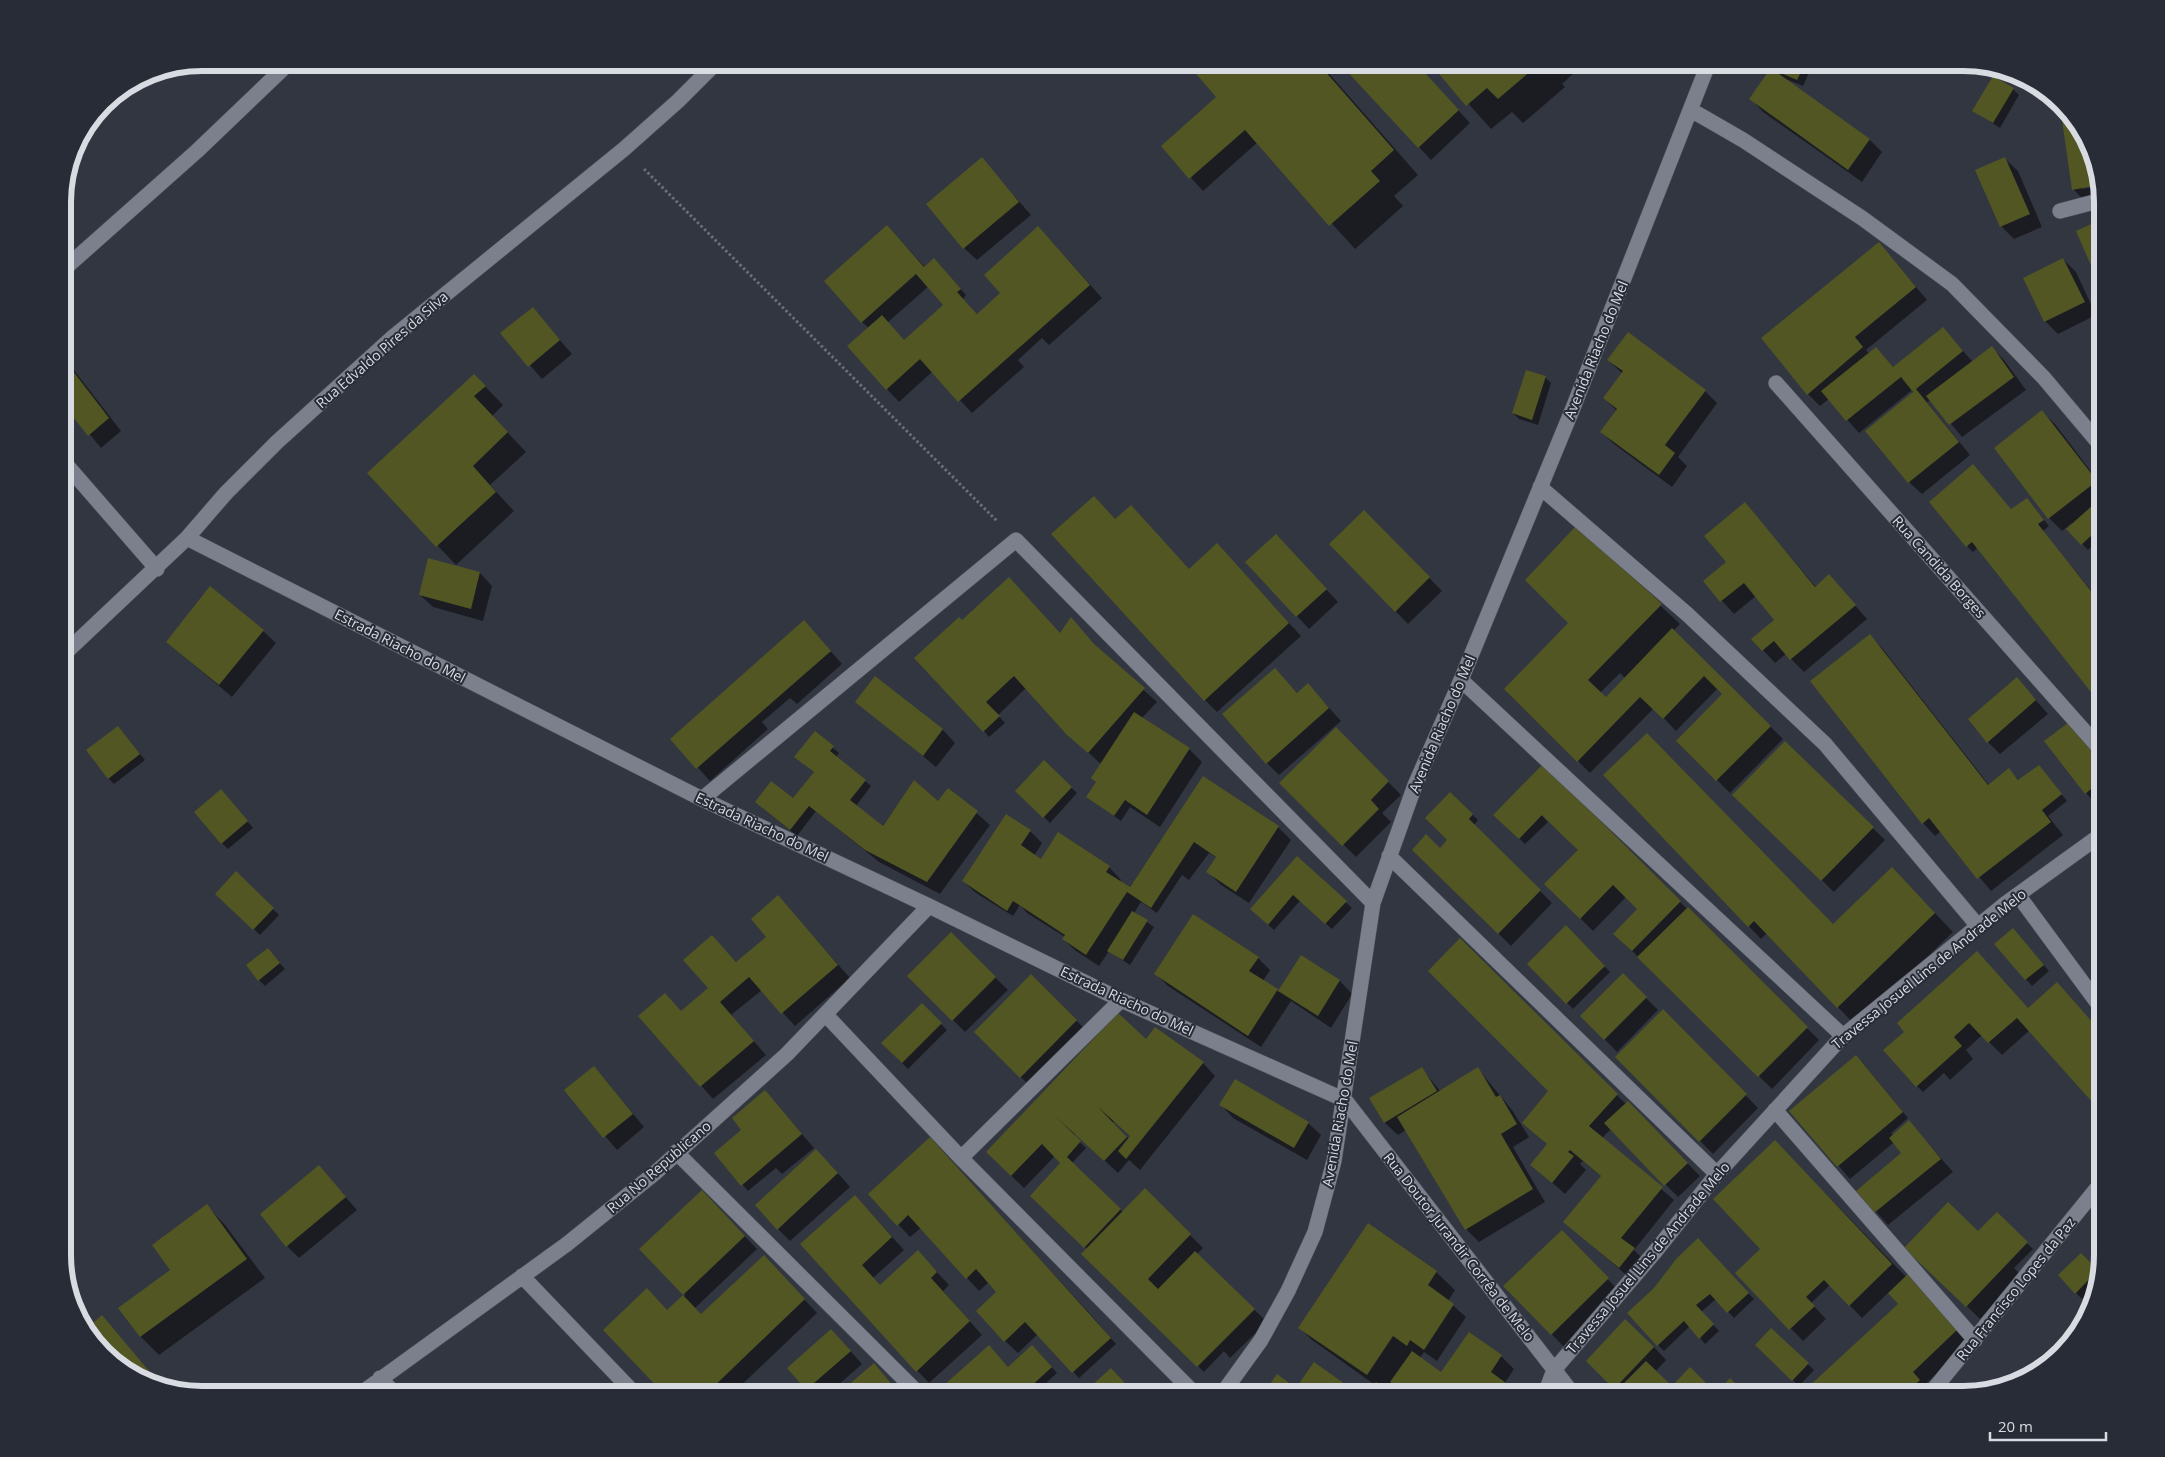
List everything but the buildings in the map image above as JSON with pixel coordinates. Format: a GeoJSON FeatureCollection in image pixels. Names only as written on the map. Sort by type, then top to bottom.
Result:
{"type":"FeatureCollection","features":[{"type":"Feature","properties":{"kind":"street"},"geometry":{"type":"LineString","coordinates":[[72,262],[197,151],[281,71]]}},
{"type":"Feature","properties":{"kind":"street","name":"Rua Edvaldo Pires da Silva"},"geometry":{"type":"LineString","coordinates":[[72,647],[157,568],[187,538],[226,492],[277,442],[393,337],[624,149],[678,101],[708,71]]}},
{"type":"Feature","properties":{"kind":"street","name":"Avenida Riacho do Mel"},"geometry":{"type":"LineString","coordinates":[[1228,1386],[1261,1340],[1288,1291],[1314,1232],[1334,1161],[1345,1100],[1373,903],[1415,785],[1461,680],[1540,487],[1706,71]]}},
{"type":"Feature","properties":{"kind":"street"},"geometry":{"type":"LineString","coordinates":[[1691,110],[1743,140],[1862,218],[1952,284],[2044,378],[2094,437]]}},
{"type":"Feature","properties":{"kind":"street"},"geometry":{"type":"LineString","coordinates":[[2060,211],[2094,202]]}},
{"type":"Feature","properties":{"kind":"street","name":"Rua Candida Borges"},"geometry":{"type":"LineString","coordinates":[[1776,383],[2094,742]]}},
{"type":"Feature","properties":{"kind":"street"},"geometry":{"type":"LineString","coordinates":[[72,471],[157,568]]}},
{"type":"Feature","properties":{"kind":"street"},"geometry":{"type":"LineString","coordinates":[[1540,487],[1687,614],[1825,744],[1978,926]]}},
{"type":"Feature","properties":{"kind":"street","name":"Estrada Riacho do Mel"},"geometry":{"type":"LineString","coordinates":[[187,538],[702,799],[929,906],[1121,1000],[1345,1100]]}},
{"type":"Feature","properties":{"kind":"street"},"geometry":{"type":"LineString","coordinates":[[702,799],[1016,540],[1373,903]]}},
{"type":"Feature","properties":{"kind":"street"},"geometry":{"type":"LineString","coordinates":[[1461,680],[1842,1036]]}},
{"type":"Feature","properties":{"kind":"street","name":"Travessa Josuel Lins de Andrade Melo"},"geometry":{"type":"LineString","coordinates":[[1548,1386],[1554,1370],[1654,1253],[1716,1174],[1842,1036],[1978,926],[2094,840]]}},
{"type":"Feature","properties":{"kind":"street"},"geometry":{"type":"LineString","coordinates":[[1390,856],[1716,1174]]}},
{"type":"Feature","properties":{"kind":"street"},"geometry":{"type":"LineString","coordinates":[[2018,895],[2094,998]]}},
{"type":"Feature","properties":{"kind":"street","name":"Rua No Republicano"},"geometry":{"type":"LineString","coordinates":[[370,1386],[567,1244],[655,1173],[676,1152],[787,1054],[929,906]]}},
{"type":"Feature","properties":{"kind":"street"},"geometry":{"type":"LineString","coordinates":[[961,1158],[1121,1000]]}},
{"type":"Feature","properties":{"kind":"street"},"geometry":{"type":"LineString","coordinates":[[826,1015],[961,1158],[1187,1386]]}},
{"type":"Feature","properties":{"kind":"street","name":"Rua Doutor Jurandir Corrêa de Melo"},"geometry":{"type":"LineString","coordinates":[[1345,1100],[1566,1386]]}},
{"type":"Feature","properties":{"kind":"street"},"geometry":{"type":"LineString","coordinates":[[1775,1110],[1975,1340]]}},
{"type":"Feature","properties":{"kind":"street"},"geometry":{"type":"LineString","coordinates":[[676,1152],[911,1386]]}},
{"type":"Feature","properties":{"kind":"street","name":"Rua Francisco Lopes da Paz"},"geometry":{"type":"LineString","coordinates":[[1937,1386],[2094,1192]]}},
{"type":"Feature","properties":{"kind":"street"},"geometry":{"type":"LineString","coordinates":[[522,1276],[627,1386]]}},
{"type":"Feature","properties":{"kind":"street"},"geometry":{"type":"LineString","coordinates":[[380,1378],[388,1386]]}},
{"type":"Feature","properties":{"kind":"path"},"geometry":{"type":"LineString","coordinates":[[624,149],[1016,540]]}}]}
